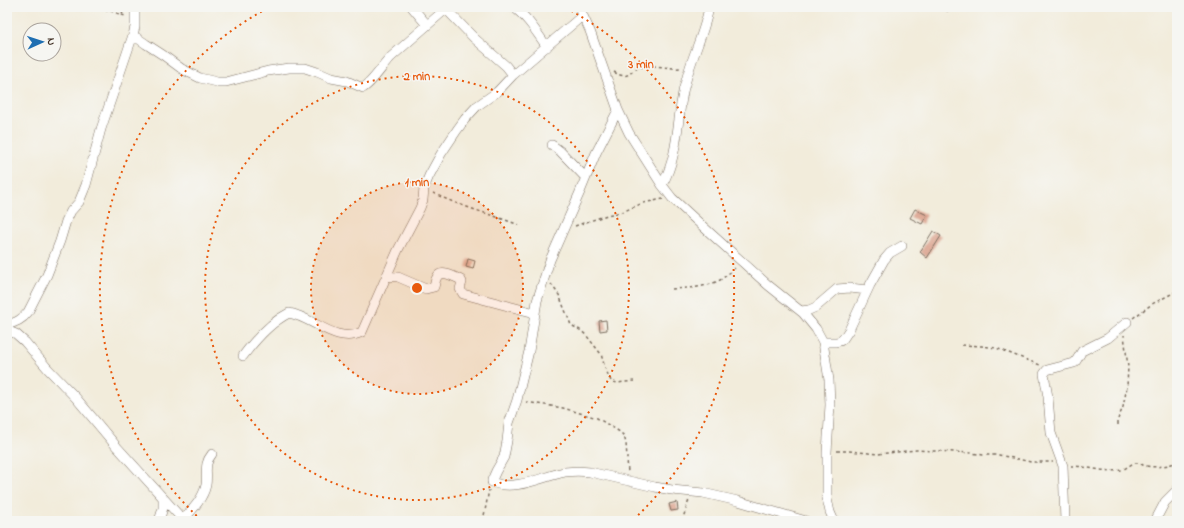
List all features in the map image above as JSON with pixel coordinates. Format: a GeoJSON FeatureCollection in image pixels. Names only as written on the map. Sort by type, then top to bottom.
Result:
{"type":"FeatureCollection","features":[{"type":"Feature","properties":{"kind":"street"},"geometry":{"type":"LineString","coordinates":[[7,325],[22,319],[28,312],[47,275],[66,220],[82,196],[101,129],[133,35],[135,26],[135,7]]}},
{"type":"Feature","properties":{"kind":"street"},"geometry":{"type":"LineString","coordinates":[[412,7],[427,25]]}},
{"type":"Feature","properties":{"kind":"street"},"geometry":{"type":"LineString","coordinates":[[513,7],[522,14],[536,30],[547,47]]}},
{"type":"Feature","properties":{"kind":"street"},"geometry":{"type":"LineString","coordinates":[[579,7],[590,31],[618,110],[633,140],[662,185],[672,198],[708,232],[801,311],[816,329],[823,342],[829,380],[830,405],[827,452],[827,499],[834,521]]}},
{"type":"Feature","properties":{"kind":"street"},"geometry":{"type":"LineString","coordinates":[[662,185],[673,157],[681,103],[690,67],[709,7]]}},
{"type":"Feature","properties":{"kind":"street"},"geometry":{"type":"LineString","coordinates":[[133,35],[163,54],[182,69],[200,78],[217,82],[226,82],[268,71],[289,68],[305,68],[332,78],[351,82],[363,88],[391,57],[447,8],[474,38],[506,66],[513,75]]}},
{"type":"Feature","properties":{"kind":"street"},"geometry":{"type":"LineString","coordinates":[[243,356],[251,345],[273,324],[289,313],[300,316],[341,335],[360,333],[364,330],[386,276],[420,208],[423,200],[424,188],[429,176],[441,154],[465,119],[477,106],[497,92],[513,75],[582,16]]}},
{"type":"Feature","properties":{"kind":"street"},"geometry":{"type":"LineString","coordinates":[[618,110],[604,135],[585,177],[580,192],[550,260],[540,288],[529,351],[517,400],[509,423],[508,440],[504,457],[492,482],[501,485],[510,485],[533,481],[564,472],[590,472],[672,490],[711,494],[738,500],[806,521]]}},
{"type":"Feature","properties":{"kind":"street"},"geometry":{"type":"LineString","coordinates":[[552,145],[585,177]]}},
{"type":"Feature","properties":{"kind":"street"},"geometry":{"type":"LineString","coordinates":[[823,342],[836,342],[844,339],[867,290],[884,260],[890,253],[902,246]]}},
{"type":"Feature","properties":{"kind":"street"},"geometry":{"type":"LineString","coordinates":[[386,276],[398,277],[426,289],[434,287],[438,275],[447,274],[461,280],[462,282],[460,289],[463,294],[535,314]]}},
{"type":"Feature","properties":{"kind":"street"},"geometry":{"type":"LineString","coordinates":[[801,311],[816,307],[837,289],[850,288],[867,290]]}},
{"type":"Feature","properties":{"kind":"street"},"geometry":{"type":"LineString","coordinates":[[1065,521],[1062,464],[1049,425],[1048,397],[1044,374],[1047,370],[1074,363],[1082,351],[1104,341],[1125,324]]}},
{"type":"Feature","properties":{"kind":"street"},"geometry":{"type":"LineString","coordinates":[[7,330],[16,334],[25,342],[76,398],[162,498],[184,520],[203,493],[206,485],[207,462],[212,454]]}},
{"type":"Feature","properties":{"kind":"street"},"geometry":{"type":"LineString","coordinates":[[1155,521],[1165,502],[1177,490]]}},
{"type":"Feature","properties":{"kind":"street"},"geometry":{"type":"LineString","coordinates":[[159,521],[163,508],[162,498]]}},
{"type":"Feature","properties":{"kind":"path"},"geometry":{"type":"LineString","coordinates":[[99,7],[135,20]]}},
{"type":"Feature","properties":{"kind":"path"},"geometry":{"type":"LineString","coordinates":[[122,15],[126,7]]}},
{"type":"Feature","properties":{"kind":"path"},"geometry":{"type":"LineString","coordinates":[[923,7],[948,11]]}},
{"type":"Feature","properties":{"kind":"path"},"geometry":{"type":"LineString","coordinates":[[602,66],[618,75],[624,76],[628,76],[636,69],[642,67],[690,67]]}},
{"type":"Feature","properties":{"kind":"path"},"geometry":{"type":"LineString","coordinates":[[424,188],[445,199],[520,225]]}},
{"type":"Feature","properties":{"kind":"path"},"geometry":{"type":"LineString","coordinates":[[562,232],[603,216],[622,212],[643,203],[672,198]]}},
{"type":"Feature","properties":{"kind":"path"},"geometry":{"type":"LineString","coordinates":[[672,289],[705,286],[720,280],[744,263]]}},
{"type":"Feature","properties":{"kind":"path"},"geometry":{"type":"LineString","coordinates":[[545,274],[559,295],[571,325],[586,335],[600,354],[611,381],[617,383],[634,381]]}},
{"type":"Feature","properties":{"kind":"path"},"geometry":{"type":"LineString","coordinates":[[1118,424],[1118,418],[1123,407],[1127,387],[1125,324],[1152,304],[1177,291]]}},
{"type":"Feature","properties":{"kind":"path"},"geometry":{"type":"LineString","coordinates":[[962,345],[996,348],[1036,363],[1047,370]]}},
{"type":"Feature","properties":{"kind":"path"},"geometry":{"type":"LineString","coordinates":[[517,400],[563,408],[597,418],[620,432],[624,436],[626,443],[628,457],[628,481]]}},
{"type":"Feature","properties":{"kind":"path"},"geometry":{"type":"LineString","coordinates":[[827,452],[849,451],[878,454],[916,450],[972,453],[998,455],[1031,462],[1062,464],[1094,469],[1122,470],[1134,463],[1139,463],[1145,466],[1164,466],[1177,462]]}},
{"type":"Feature","properties":{"kind":"path"},"geometry":{"type":"LineString","coordinates":[[483,521],[492,482]]}},
{"type":"Feature","properties":{"kind":"path"},"geometry":{"type":"LineString","coordinates":[[682,521],[691,492]]}},
{"type":"Feature","properties":{"kind":"building"},"geometry":{"type":"Polygon","coordinates":[[[915,209],[927,215],[922,224],[910,218],[915,209]]]}},
{"type":"Feature","properties":{"kind":"building"},"geometry":{"type":"Polygon","coordinates":[[[933,231],[941,236],[927,258],[920,252],[933,231]]]}},
{"type":"Feature","properties":{"kind":"building"},"geometry":{"type":"Polygon","coordinates":[[[468,259],[475,261],[473,269],[466,267],[468,259]]]}},
{"type":"Feature","properties":{"kind":"building"},"geometry":{"type":"Polygon","coordinates":[[[606,320],[607,330],[600,331],[599,321],[606,320]]]}},
{"type":"Feature","properties":{"kind":"building"},"geometry":{"type":"Polygon","coordinates":[[[677,502],[678,510],[671,511],[669,504],[677,502]]]}}]}
